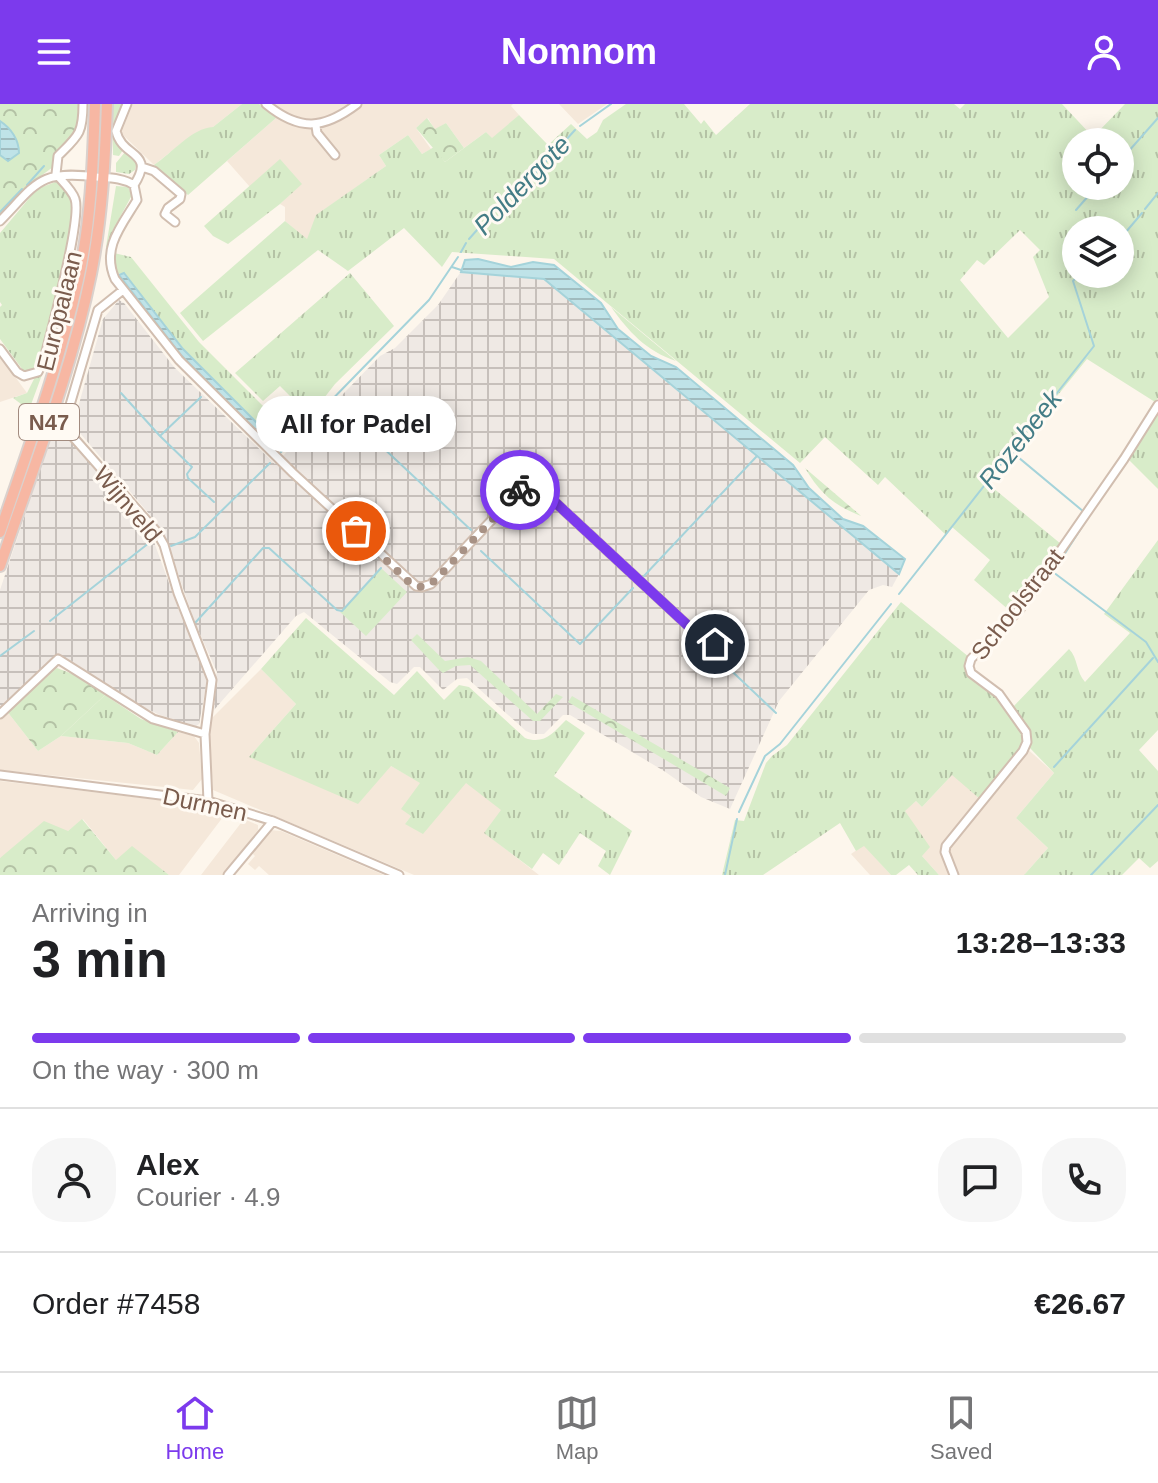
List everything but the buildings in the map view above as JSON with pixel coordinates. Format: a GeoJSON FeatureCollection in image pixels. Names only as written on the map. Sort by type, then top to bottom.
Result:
{"type":"FeatureCollection","features":[{"type":"Feature","properties":{"kind":"highway","name":"Europalaan"},"geometry":{"type":"LineString","coordinates":[[0,566],[78,329],[97,244],[95,104]]}},
{"type":"Feature","properties":{"kind":"highway","name":"Europalaan"},"geometry":{"type":"LineString","coordinates":[[0,532],[64,336],[79,277],[98,177],[107,104]]}},
{"type":"Feature","properties":{"kind":"street"},"geometry":{"type":"LineString","coordinates":[[0,349],[17,372],[24,376],[38,372],[44,359],[66,270],[76,207],[71,192],[56,174],[58,156],[82,129],[83,104]]}},
{"type":"Feature","properties":{"kind":"street"},"geometry":{"type":"LineString","coordinates":[[127,104],[117,136],[123,146],[137,155],[142,167],[154,171],[181,194],[165,214],[175,222]]}},
{"type":"Feature","properties":{"kind":"street"},"geometry":{"type":"LineString","coordinates":[[266,104],[291,119],[316,126],[328,123],[357,104]]}},
{"type":"Feature","properties":{"kind":"street"},"geometry":{"type":"LineString","coordinates":[[316,126],[317,133],[335,155]]}},
{"type":"Feature","properties":{"kind":"street"},"geometry":{"type":"LineString","coordinates":[[130,183],[142,167]]}},
{"type":"Feature","properties":{"kind":"street"},"geometry":{"type":"LineString","coordinates":[[0,221],[38,183],[56,174],[130,183]]}},
{"type":"Feature","properties":{"kind":"street"},"geometry":{"type":"LineString","coordinates":[[130,183],[137,200],[115,233],[110,260],[111,272],[123,290],[179,360],[283,464],[411,584],[422,587],[431,584],[523,487],[532,485],[543,491],[698,635]]}},
{"type":"Feature","properties":{"kind":"street","name":"Wijnveld"},"geometry":{"type":"LineString","coordinates":[[123,290],[98,310],[67,415],[66,429],[156,531],[164,545],[178,593],[212,680],[205,734],[208,801]]}},
{"type":"Feature","properties":{"kind":"street","name":"Schoolstraat"},"geometry":{"type":"LineString","coordinates":[[953,873],[945,852],[946,846],[1027,742],[1026,732],[999,694],[971,673],[971,659],[1020,609],[1158,405]]}},
{"type":"Feature","properties":{"kind":"street"},"geometry":{"type":"LineString","coordinates":[[0,714],[58,659],[153,719],[205,734]]}},
{"type":"Feature","properties":{"kind":"street","name":"Durmen"},"geometry":{"type":"LineString","coordinates":[[0,775],[208,801],[273,821],[399,875]]}},
{"type":"Feature","properties":{"kind":"street"},"geometry":{"type":"LineString","coordinates":[[228,875],[273,821]]}},
{"type":"Feature","properties":{"kind":"street"},"geometry":{"type":"LineString","coordinates":[[953,873],[962,875]]}},
{"type":"Feature","properties":{"kind":"shaded area"},"geometry":{"type":"Polygon","coordinates":[[[133,104],[242,104],[154,165],[121,133],[133,104]]]}},
{"type":"Feature","properties":{"kind":"shaded area"},"geometry":{"type":"Polygon","coordinates":[[[259,104],[513,104],[511,106],[519,115],[492,139],[486,132],[464,148],[446,123],[435,130],[428,118],[416,128],[431,149],[422,154],[408,135],[379,155],[386,166],[317,215],[307,240],[285,221],[285,207],[280,204],[301,184],[280,160],[250,187],[227,161],[276,118],[259,104]]]}},
{"type":"Feature","properties":{"kind":"shaded area"},"geometry":{"type":"Polygon","coordinates":[[[559,104],[607,104],[578,124],[559,104]]]}},
{"type":"Feature","properties":{"kind":"shaded area"},"geometry":{"type":"Polygon","coordinates":[[[460,273],[544,279],[899,574],[892,587],[883,585],[869,590],[779,701],[730,809],[701,797],[664,771],[570,715],[563,715],[544,734],[533,734],[467,678],[457,679],[443,690],[420,667],[414,667],[397,684],[390,682],[304,612],[296,616],[214,710],[217,672],[195,623],[166,539],[150,515],[73,425],[103,319],[119,300],[124,303],[174,367],[275,464],[380,356],[395,348],[438,305],[460,273]]]}},
{"type":"Feature","properties":{"kind":"shaded area"},"geometry":{"type":"Polygon","coordinates":[[[0,356],[27,393],[0,402],[0,356]]]}},
{"type":"Feature","properties":{"kind":"shaded area"},"geometry":{"type":"Polygon","coordinates":[[[55,425],[63,429],[150,531],[181,616],[205,667],[207,681],[199,724],[195,727],[139,705],[67,658],[46,673],[0,716],[0,590],[55,425]]]}},
{"type":"Feature","properties":{"kind":"shaded area"},"geometry":{"type":"Polygon","coordinates":[[[261,669],[296,704],[249,757],[391,766],[421,783],[411,816],[405,824],[466,782],[502,810],[485,833],[539,875],[414,875],[213,790],[209,734],[212,718],[261,669]]]}},
{"type":"Feature","properties":{"kind":"shaded area"},"geometry":{"type":"Polygon","coordinates":[[[6,710],[38,751],[61,736],[128,743],[157,755],[178,732],[194,736],[199,743],[202,779],[193,790],[0,770],[0,716],[6,710]]]}},
{"type":"Feature","properties":{"kind":"shaded area"},"geometry":{"type":"Polygon","coordinates":[[[1023,745],[1054,773],[1016,818],[1048,848],[1024,875],[939,875],[922,856],[904,811],[916,801],[922,807],[952,775],[1023,745]]]}},
{"type":"Feature","properties":{"kind":"shaded area"},"geometry":{"type":"Polygon","coordinates":[[[0,781],[184,803],[226,813],[179,875],[169,875],[150,862],[116,860],[83,819],[68,831],[0,858],[0,781]]]}},
{"type":"Feature","properties":{"kind":"shaded area"},"geometry":{"type":"Polygon","coordinates":[[[244,819],[258,825],[258,830],[223,875],[201,875],[244,819]]]}},
{"type":"Feature","properties":{"kind":"shaded area"},"geometry":{"type":"Polygon","coordinates":[[[270,830],[281,831],[384,875],[269,875],[259,866],[255,870],[248,864],[255,856],[252,853],[270,830]]]}},
{"type":"Feature","properties":{"kind":"shaded area"},"geometry":{"type":"Polygon","coordinates":[[[864,845],[891,875],[870,875],[851,854],[864,845]]]}},
{"type":"Feature","properties":{"kind":"green space"},"geometry":{"type":"Polygon","coordinates":[[[0,104],[80,104],[79,132],[55,152],[53,167],[26,187],[0,215],[0,104]]]}},
{"type":"Feature","properties":{"kind":"green space"},"geometry":{"type":"Polygon","coordinates":[[[112,104],[123,104],[114,128],[123,150],[119,156],[113,155],[112,104]]]}},
{"type":"Feature","properties":{"kind":"green space"},"geometry":{"type":"Polygon","coordinates":[[[242,104],[259,104],[276,118],[188,195],[154,165],[190,136],[213,127],[242,104]]]}},
{"type":"Feature","properties":{"kind":"green space"},"geometry":{"type":"Polygon","coordinates":[[[626,104],[684,104],[701,124],[704,120],[716,135],[750,104],[954,104],[960,109],[965,104],[1062,104],[1085,128],[1062,128],[1062,200],[1134,200],[1134,128],[1102,128],[1125,104],[1158,104],[1158,398],[1155,402],[1087,359],[987,483],[1061,544],[1024,598],[1010,611],[974,580],[990,560],[952,527],[946,535],[885,477],[878,485],[825,437],[800,463],[554,259],[452,252],[442,267],[404,228],[348,271],[318,250],[203,341],[180,313],[285,221],[307,239],[316,215],[386,166],[379,155],[408,135],[422,154],[434,147],[445,162],[486,132],[492,138],[519,115],[548,145],[571,124],[587,139],[597,132],[603,120],[626,104]],[[1020,230],[984,265],[977,260],[960,280],[1008,338],[1049,297],[1033,257],[1040,250],[1020,230]]]}},
{"type":"Feature","properties":{"kind":"green space"},"geometry":{"type":"Polygon","coordinates":[[[427,118],[435,129],[446,123],[464,148],[445,162],[416,128],[427,118]]]}},
{"type":"Feature","properties":{"kind":"green space"},"geometry":{"type":"Polygon","coordinates":[[[125,152],[137,162],[135,170],[129,174],[116,172],[116,163],[125,152]]]}},
{"type":"Feature","properties":{"kind":"green space"},"geometry":{"type":"Polygon","coordinates":[[[280,159],[302,184],[228,244],[213,236],[204,226],[280,159]]]}},
{"type":"Feature","properties":{"kind":"green space"},"geometry":{"type":"Polygon","coordinates":[[[58,181],[73,200],[68,246],[39,364],[32,372],[25,373],[0,339],[0,233],[37,189],[58,181]]]}},
{"type":"Feature","properties":{"kind":"green space"},"geometry":{"type":"Polygon","coordinates":[[[116,186],[128,187],[132,195],[113,230],[109,249],[106,247],[116,186]]]}},
{"type":"Feature","properties":{"kind":"green space"},"geometry":{"type":"Polygon","coordinates":[[[114,253],[131,257],[199,342],[286,429],[289,435],[275,450],[263,438],[267,434],[183,349],[124,273],[116,274],[114,253]]]}},
{"type":"Feature","properties":{"kind":"green space"},"geometry":{"type":"Polygon","coordinates":[[[350,273],[394,326],[335,384],[310,416],[280,386],[263,401],[235,373],[350,273]]]}},
{"type":"Feature","properties":{"kind":"green space"},"geometry":{"type":"Polygon","coordinates":[[[611,307],[676,361],[639,340],[611,307]]]}},
{"type":"Feature","properties":{"kind":"green space"},"geometry":{"type":"Polygon","coordinates":[[[43,372],[29,410],[13,398],[27,393],[35,377],[43,372]]]}},
{"type":"Feature","properties":{"kind":"green space"},"geometry":{"type":"Polygon","coordinates":[[[1158,409],[1158,489],[1128,459],[1158,409]]]}},
{"type":"Feature","properties":{"kind":"green space"},"geometry":{"type":"Polygon","coordinates":[[[805,468],[861,516],[828,497],[805,468]]]}},
{"type":"Feature","properties":{"kind":"green space"},"geometry":{"type":"Polygon","coordinates":[[[1158,540],[1158,730],[1139,750],[1158,771],[1158,861],[1150,868],[1139,858],[1122,875],[1024,875],[1048,848],[1016,818],[1054,773],[1029,747],[1029,733],[1012,708],[1069,649],[1085,682],[1130,633],[1104,614],[1158,540]]]}},
{"type":"Feature","properties":{"kind":"green space"},"geometry":{"type":"Polygon","coordinates":[[[381,568],[407,592],[366,636],[340,612],[381,568]]]}},
{"type":"Feature","properties":{"kind":"green space"},"geometry":{"type":"Polygon","coordinates":[[[901,602],[969,657],[966,667],[970,678],[995,696],[1023,736],[1021,748],[980,799],[952,775],[922,807],[916,801],[905,811],[930,847],[922,856],[939,875],[918,875],[909,865],[896,875],[891,875],[864,846],[856,851],[840,823],[763,875],[722,875],[735,820],[744,821],[766,763],[787,745],[901,602]]]}},
{"type":"Feature","properties":{"kind":"green space"},"geometry":{"type":"Polygon","coordinates":[[[306,618],[394,695],[417,671],[444,700],[459,685],[469,687],[525,738],[543,739],[566,720],[585,733],[554,776],[632,831],[610,875],[598,866],[606,851],[580,833],[559,865],[543,853],[532,869],[484,833],[501,810],[466,783],[423,834],[405,824],[411,816],[401,809],[420,783],[391,766],[358,804],[249,757],[296,704],[261,669],[306,618]]]}},
{"type":"Feature","properties":{"kind":"green space"},"geometry":{"type":"Polygon","coordinates":[[[417,634],[445,661],[468,657],[481,661],[537,714],[556,694],[563,697],[540,721],[533,721],[470,665],[456,666],[443,673],[411,640],[417,634]]]}},
{"type":"Feature","properties":{"kind":"green space"},"geometry":{"type":"Polygon","coordinates":[[[57,668],[75,675],[105,695],[61,736],[38,751],[6,710],[46,673],[57,668]]]}},
{"type":"Feature","properties":{"kind":"green space"},"geometry":{"type":"Polygon","coordinates":[[[105,695],[141,719],[178,732],[157,755],[128,743],[61,736],[105,695]]]}},
{"type":"Feature","properties":{"kind":"green space"},"geometry":{"type":"Polygon","coordinates":[[[572,696],[730,788],[726,796],[568,702],[572,696]]]}},
{"type":"Feature","properties":{"kind":"green space"},"geometry":{"type":"Polygon","coordinates":[[[82,819],[116,860],[132,846],[169,875],[0,875],[0,858],[44,821],[68,831],[82,819]]]}},
{"type":"Feature","properties":{"kind":"water"},"geometry":{"type":"Polygon","coordinates":[[[0,121],[14,135],[19,148],[19,153],[8,161],[0,155],[0,121]]]}},
{"type":"Feature","properties":{"kind":"water"},"geometry":{"type":"Polygon","coordinates":[[[478,259],[511,267],[533,262],[554,265],[601,303],[618,329],[651,356],[676,367],[793,465],[809,488],[843,519],[863,526],[905,559],[899,574],[544,279],[461,272],[465,260],[478,259]]]}},
{"type":"Feature","properties":{"kind":"water"},"geometry":{"type":"Polygon","coordinates":[[[124,273],[183,349],[268,434],[263,438],[181,355],[119,275],[124,273]]]}},
{"type":"Feature","properties":{"kind":"waterway","name":"Poldergote"},"geometry":{"type":"LineString","coordinates":[[580,126],[611,104]]}},
{"type":"Feature","properties":{"kind":"waterway"},"geometry":{"type":"LineString","coordinates":[[1134,145],[1158,118]]}},
{"type":"Feature","properties":{"kind":"waterway","name":"Poldergote"},"geometry":{"type":"LineString","coordinates":[[469,239],[575,130]]}},
{"type":"Feature","properties":{"kind":"waterway"},"geometry":{"type":"LineString","coordinates":[[27,185],[44,166]]}},
{"type":"Feature","properties":{"kind":"waterway"},"geometry":{"type":"LineString","coordinates":[[0,212],[22,189]]}},
{"type":"Feature","properties":{"kind":"waterway","name":"Rozebeek"},"geometry":{"type":"LineString","coordinates":[[1145,209],[1158,193]]}},
{"type":"Feature","properties":{"kind":"waterway"},"geometry":{"type":"LineString","coordinates":[[1076,210],[1085,200]]}},
{"type":"Feature","properties":{"kind":"waterway","name":"Rozebeek"},"geometry":{"type":"LineString","coordinates":[[1134,222],[1142,213]]}},
{"type":"Feature","properties":{"kind":"waterway","name":"Poldergote"},"geometry":{"type":"LineString","coordinates":[[461,252],[466,243]]}},
{"type":"Feature","properties":{"kind":"waterway","name":"Poldergote"},"geometry":{"type":"LineString","coordinates":[[280,453],[429,300],[458,257]]}},
{"type":"Feature","properties":{"kind":"waterway"},"geometry":{"type":"LineString","coordinates":[[452,267],[461,270]]}},
{"type":"Feature","properties":{"kind":"waterway","name":"Rozebeek"},"geometry":{"type":"LineString","coordinates":[[899,594],[1094,346],[1075,288]]}},
{"type":"Feature","properties":{"kind":"waterway"},"geometry":{"type":"LineString","coordinates":[[121,393],[192,467],[188,478],[214,502]]}},
{"type":"Feature","properties":{"kind":"waterway"},"geometry":{"type":"LineString","coordinates":[[161,435],[201,397]]}},
{"type":"Feature","properties":{"kind":"waterway"},"geometry":{"type":"LineString","coordinates":[[348,415],[471,530]]}},
{"type":"Feature","properties":{"kind":"waterway"},"geometry":{"type":"LineString","coordinates":[[1012,452],[1084,512]]}},
{"type":"Feature","properties":{"kind":"waterway"},"geometry":{"type":"LineString","coordinates":[[643,577],[757,456]]}},
{"type":"Feature","properties":{"kind":"waterway","name":"Poldergote"},"geometry":{"type":"LineString","coordinates":[[171,546],[195,537],[270,463]]}},
{"type":"Feature","properties":{"kind":"waterway"},"geometry":{"type":"LineString","coordinates":[[1089,516],[1053,572],[1146,642],[1158,662]]}},
{"type":"Feature","properties":{"kind":"waterway","name":"Poldergote"},"geometry":{"type":"LineString","coordinates":[[50,621],[154,539]]}},
{"type":"Feature","properties":{"kind":"waterway"},"geometry":{"type":"LineString","coordinates":[[195,623],[263,548],[269,548],[337,610],[342,611],[381,568]]}},
{"type":"Feature","properties":{"kind":"waterway"},"geometry":{"type":"LineString","coordinates":[[481,551],[580,644],[633,588]]}},
{"type":"Feature","properties":{"kind":"waterway","name":"Rozebeek"},"geometry":{"type":"LineString","coordinates":[[739,812],[765,756],[780,744],[891,604]]}},
{"type":"Feature","properties":{"kind":"waterway","name":"Poldergote"},"geometry":{"type":"LineString","coordinates":[[0,656],[34,631]]}},
{"type":"Feature","properties":{"kind":"waterway"},"geometry":{"type":"LineString","coordinates":[[1054,767],[1153,658]]}},
{"type":"Feature","properties":{"kind":"waterway"},"geometry":{"type":"LineString","coordinates":[[720,660],[776,713]]}},
{"type":"Feature","properties":{"kind":"waterway"},"geometry":{"type":"LineString","coordinates":[[1091,875],[1158,805]]}},
{"type":"Feature","properties":{"kind":"waterway","name":"Rozebeek"},"geometry":{"type":"LineString","coordinates":[[725,875],[737,819]]}},
{"type":"Feature","properties":{"kind":"way so far"},"geometry":{"type":"LineString","coordinates":[[356,531],[411,584],[422,587],[431,584],[520,490]]}},
{"type":"Feature","properties":{"kind":"place","name":"All for Padel"},"geometry":{"type":"Point","coordinates":[356,531]}},
{"type":"Feature","properties":{"kind":"route"},"geometry":{"type":"LineString","coordinates":[[520,490],[532,485],[543,491],[698,635],[711,635],[715,644]]}}]}
